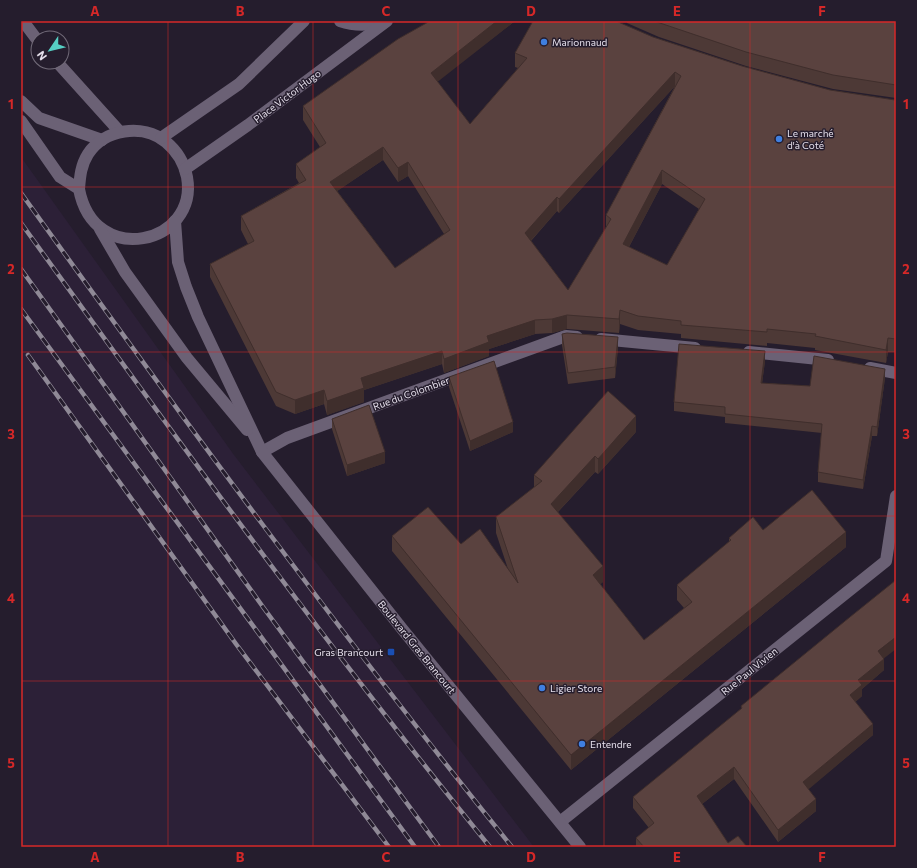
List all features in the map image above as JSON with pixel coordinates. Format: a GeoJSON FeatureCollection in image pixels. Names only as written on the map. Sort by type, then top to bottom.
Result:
{"type":"FeatureCollection","features":[{"type":"Feature","properties":{"kind":"main road"},"geometry":{"type":"LineString","coordinates":[[23,21],[30,30]]}},
{"type":"Feature","properties":{"kind":"main road"},"geometry":{"type":"LineString","coordinates":[[161,138],[239,84],[304,21]]}},
{"type":"Feature","properties":{"kind":"main road"},"geometry":{"type":"LineString","coordinates":[[340,21],[350,25],[369,26],[386,21]]}},
{"type":"Feature","properties":{"kind":"main road","name":"Place Victor Hugo"},"geometry":{"type":"LineString","coordinates":[[185,169],[248,125],[386,21]]}},
{"type":"Feature","properties":{"kind":"main road"},"geometry":{"type":"LineString","coordinates":[[64,70],[120,132]]}},
{"type":"Feature","properties":{"kind":"main road"},"geometry":{"type":"LineString","coordinates":[[21,102],[39,118],[102,140]]}},
{"type":"Feature","properties":{"kind":"main road"},"geometry":{"type":"LineString","coordinates":[[21,122],[60,177],[79,189]]}},
{"type":"Feature","properties":{"kind":"main road"},"geometry":{"type":"LineString","coordinates":[[100,229],[115,236],[131,240],[152,236],[162,232],[175,221],[182,210],[187,196],[188,182],[180,156],[161,138],[148,132],[134,130],[120,132],[102,140],[89,154],[81,170],[79,189],[85,211],[100,229],[125,272],[187,358],[260,448]]}},
{"type":"Feature","properties":{"kind":"main road"},"geometry":{"type":"LineString","coordinates":[[175,221],[178,262],[186,287],[198,317],[260,448]]}},
{"type":"Feature","properties":{"kind":"main road","name":"Rue du Colombier"},"geometry":{"type":"LineString","coordinates":[[260,448],[566,336],[709,349]]}},
{"type":"Feature","properties":{"kind":"main road"},"geometry":{"type":"LineString","coordinates":[[740,352],[820,358],[842,363]]}},
{"type":"Feature","properties":{"kind":"main road"},"geometry":{"type":"LineString","coordinates":[[858,366],[896,373]]}},
{"type":"Feature","properties":{"kind":"main road","name":"Boulevard Gras Brancourt"},"geometry":{"type":"LineString","coordinates":[[260,448],[398,624],[580,847]]}},
{"type":"Feature","properties":{"kind":"main road","name":"Rue Paul Vivien"},"geometry":{"type":"LineString","coordinates":[[560,822],[886,561],[896,496]]}},
{"type":"Feature","properties":{"kind":"shaded area"},"geometry":{"type":"Polygon","coordinates":[[[21,157],[234,455],[534,847],[21,847],[21,157]]]}},
{"type":"Feature","properties":{"kind":"building"},"geometry":{"type":"Polygon","coordinates":[[[430,21],[497,21],[431,73],[470,124],[527,58],[515,53],[533,21],[616,21],[653,37],[742,66],[830,90],[896,99],[896,339],[888,338],[886,350],[815,336],[816,334],[767,329],[767,332],[681,325],[681,321],[638,316],[620,310],[619,319],[567,315],[552,319],[535,320],[487,336],[489,342],[444,359],[442,351],[361,378],[364,388],[327,401],[324,390],[295,400],[276,392],[210,264],[254,241],[241,216],[306,180],[296,164],[326,143],[303,106],[398,39],[430,21]],[[675,72],[559,199],[557,197],[525,233],[568,290],[611,219],[606,215],[681,76],[675,72]],[[383,147],[330,182],[395,268],[450,230],[408,162],[398,168],[383,147]],[[662,170],[623,244],[667,265],[705,199],[662,170]]]}},
{"type":"Feature","properties":{"kind":"building"},"geometry":{"type":"Polygon","coordinates":[[[654,21],[896,21],[896,85],[833,75],[746,52],[654,21]]]}},
{"type":"Feature","properties":{"kind":"building"},"geometry":{"type":"Polygon","coordinates":[[[567,333],[618,337],[615,367],[568,373],[562,334],[567,333]]]}},
{"type":"Feature","properties":{"kind":"building"},"geometry":{"type":"Polygon","coordinates":[[[679,344],[765,351],[761,383],[810,386],[814,356],[885,369],[877,427],[872,426],[863,480],[818,472],[822,424],[725,414],[725,407],[674,402],[679,344]]]}},
{"type":"Feature","properties":{"kind":"building"},"geometry":{"type":"Polygon","coordinates":[[[494,361],[513,422],[470,441],[449,377],[494,361]]]}},
{"type":"Feature","properties":{"kind":"building"},"geometry":{"type":"Polygon","coordinates":[[[608,391],[636,416],[598,459],[595,456],[551,504],[603,566],[593,575],[644,640],[692,602],[677,585],[731,540],[729,538],[753,517],[763,530],[812,490],[846,532],[571,755],[392,536],[428,507],[461,544],[480,529],[518,583],[496,517],[542,481],[534,475],[608,391]]]}},
{"type":"Feature","properties":{"kind":"building"},"geometry":{"type":"Polygon","coordinates":[[[369,405],[385,452],[347,465],[332,419],[369,405]]]}},
{"type":"Feature","properties":{"kind":"building"},"geometry":{"type":"Polygon","coordinates":[[[896,580],[896,637],[878,651],[884,659],[858,680],[862,685],[850,695],[873,724],[803,782],[816,799],[778,830],[734,767],[697,796],[728,843],[738,836],[747,847],[644,847],[636,838],[654,823],[633,797],[742,708],[741,706],[896,580]]]}},
{"type":"Feature","properties":{"kind":"railway"},"geometry":{"type":"LineString","coordinates":[[21,193],[262,524],[386,687],[512,847]]}},
{"type":"Feature","properties":{"kind":"railway"},"geometry":{"type":"LineString","coordinates":[[21,223],[251,538],[369,694],[490,847]]}},
{"type":"Feature","properties":{"kind":"railway"},"geometry":{"type":"LineString","coordinates":[[21,269],[263,607],[439,847]]}},
{"type":"Feature","properties":{"kind":"railway"},"geometry":{"type":"LineString","coordinates":[[21,309],[415,847]]}},
{"type":"Feature","properties":{"kind":"railway"},"geometry":{"type":"LineString","coordinates":[[28,355],[236,644],[389,847]]}},
{"type":"Feature","properties":{"kind":"place","name":"Marionnaud"},"geometry":{"type":"Point","coordinates":[544,42]}},
{"type":"Feature","properties":{"kind":"place","name":"Le marché d'à Coté"},"geometry":{"type":"Point","coordinates":[779,139]}},
{"type":"Feature","properties":{"kind":"place","name":"Gras Brancourt"},"geometry":{"type":"Point","coordinates":[391,652]}},
{"type":"Feature","properties":{"kind":"place","name":"Ligier Store"},"geometry":{"type":"Point","coordinates":[542,688]}},
{"type":"Feature","properties":{"kind":"place","name":"Entendre"},"geometry":{"type":"Point","coordinates":[582,744]}}]}
